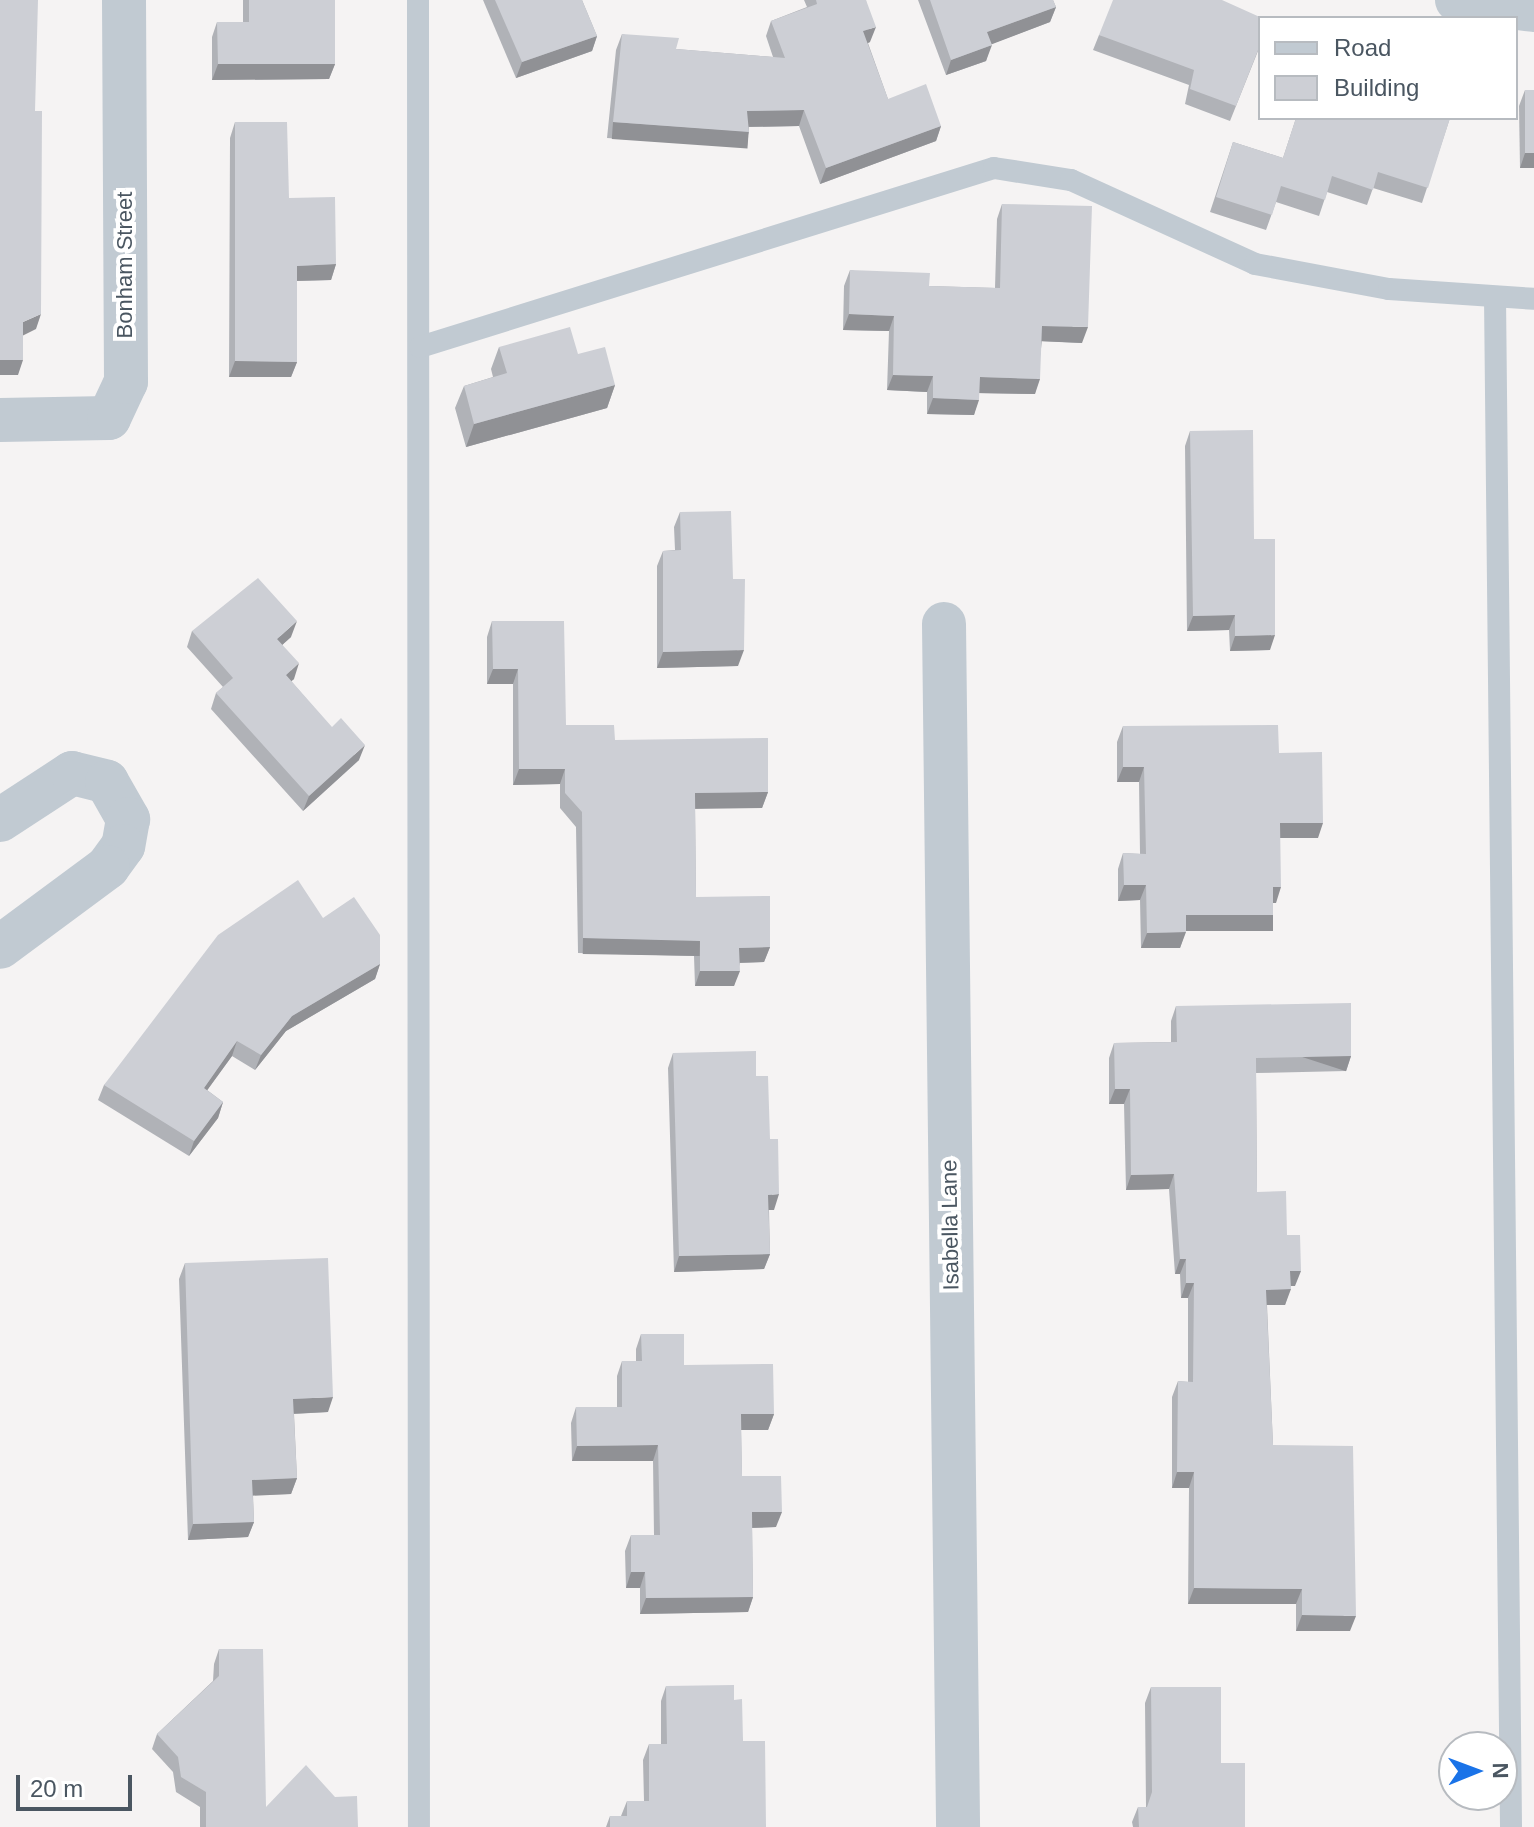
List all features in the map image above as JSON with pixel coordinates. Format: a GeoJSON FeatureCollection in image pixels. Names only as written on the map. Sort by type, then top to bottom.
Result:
{"type":"FeatureCollection","features":[{"type":"Feature","properties":{"kind":"street","name":"Bonham Street"},"geometry":{"type":"LineString","coordinates":[[0,420],[109,418],[126,382],[124,0]]}},
{"type":"Feature","properties":{"kind":"street"},"geometry":{"type":"LineString","coordinates":[[1457,0],[1534,10]]}},
{"type":"Feature","properties":{"kind":"street","name":"Isabella Lane"},"geometry":{"type":"LineString","coordinates":[[944,624],[958,1827]]}},
{"type":"Feature","properties":{"kind":"street"},"geometry":{"type":"LineString","coordinates":[[0,820],[72,773],[107,782],[128,819],[123,846],[108,867],[0,947]]}},
{"type":"Feature","properties":{"kind":"lane"},"geometry":{"type":"LineString","coordinates":[[418,0],[419,1827]]}},
{"type":"Feature","properties":{"kind":"lane"},"geometry":{"type":"LineString","coordinates":[[420,347],[994,168],[1071,180],[1255,264],[1389,289],[1534,299]]}},
{"type":"Feature","properties":{"kind":"lane"},"geometry":{"type":"LineString","coordinates":[[1495,297],[1511,1827]]}},
{"type":"Feature","properties":{"kind":"building"},"geometry":{"type":"Polygon","coordinates":[[[0,0],[38,0],[35,111],[42,111],[41,314],[23,322],[23,360],[0,360],[0,0]]]}},
{"type":"Feature","properties":{"kind":"building"},"geometry":{"type":"Polygon","coordinates":[[[249,0],[335,0],[335,64],[218,64],[217,22],[249,22],[249,0]]]}},
{"type":"Feature","properties":{"kind":"building"},"geometry":{"type":"Polygon","coordinates":[[[495,0],[582,0],[597,36],[522,62],[495,0]]]}},
{"type":"Feature","properties":{"kind":"building"},"geometry":{"type":"Polygon","coordinates":[[[816,0],[866,0],[876,27],[863,31],[888,99],[926,84],[941,126],[826,168],[804,110],[747,111],[749,132],[613,122],[622,34],[679,38],[676,49],[785,58],[771,21],[817,4],[816,0]]]}},
{"type":"Feature","properties":{"kind":"building"},"geometry":{"type":"Polygon","coordinates":[[[930,0],[1053,0],[1056,7],[987,32],[992,45],[951,60],[930,0]]]}},
{"type":"Feature","properties":{"kind":"building"},"geometry":{"type":"Polygon","coordinates":[[[1113,0],[1222,0],[1258,16],[1258,50],[1236,106],[1190,89],[1194,70],[1099,35],[1113,0]]]}},
{"type":"Feature","properties":{"kind":"building"},"geometry":{"type":"Polygon","coordinates":[[[1525,90],[1534,90],[1534,153],[1525,153],[1525,90]]]}},
{"type":"Feature","properties":{"kind":"building"},"geometry":{"type":"Polygon","coordinates":[[[1295,120],[1449,120],[1428,188],[1378,172],[1373,190],[1332,176],[1325,200],[1281,186],[1272,215],[1216,197],[1233,142],[1283,158],[1295,120]]]}},
{"type":"Feature","properties":{"kind":"building"},"geometry":{"type":"Polygon","coordinates":[[[235,122],[287,122],[289,198],[335,197],[336,264],[297,266],[297,362],[235,361],[235,122]]]}},
{"type":"Feature","properties":{"kind":"building"},"geometry":{"type":"Polygon","coordinates":[[[1002,204],[1092,206],[1088,327],[1042,326],[1040,379],[980,377],[979,400],[933,398],[933,376],[893,375],[894,316],[849,314],[850,270],[930,273],[929,286],[1000,288],[1002,204]]]}},
{"type":"Feature","properties":{"kind":"building"},"geometry":{"type":"Polygon","coordinates":[[[570,327],[578,354],[605,347],[615,385],[474,424],[464,386],[507,373],[499,347],[570,327]]]}},
{"type":"Feature","properties":{"kind":"building"},"geometry":{"type":"Polygon","coordinates":[[[1253,430],[1254,539],[1275,539],[1275,635],[1235,636],[1235,615],[1193,616],[1190,431],[1253,430]]]}},
{"type":"Feature","properties":{"kind":"building"},"geometry":{"type":"Polygon","coordinates":[[[731,511],[733,579],[745,579],[744,650],[663,652],[663,551],[681,550],[680,512],[731,511]]]}},
{"type":"Feature","properties":{"kind":"building"},"geometry":{"type":"Polygon","coordinates":[[[258,578],[297,621],[277,639],[299,663],[286,675],[332,727],[341,718],[365,745],[309,796],[216,693],[233,678],[192,631],[258,578]]]}},
{"type":"Feature","properties":{"kind":"building"},"geometry":{"type":"Polygon","coordinates":[[[492,621],[564,621],[566,725],[614,725],[615,740],[768,738],[768,792],[695,793],[696,897],[770,896],[770,947],[739,948],[740,971],[700,971],[700,941],[583,938],[582,812],[565,793],[565,769],[519,769],[518,669],[493,669],[492,621]]]}},
{"type":"Feature","properties":{"kind":"building"},"geometry":{"type":"Polygon","coordinates":[[[1278,725],[1279,753],[1322,752],[1323,823],[1280,823],[1281,887],[1273,887],[1273,915],[1186,915],[1186,932],[1147,933],[1146,885],[1124,885],[1123,853],[1146,854],[1144,767],[1123,767],[1123,726],[1278,725]]]}},
{"type":"Feature","properties":{"kind":"building"},"geometry":{"type":"Polygon","coordinates":[[[298,880],[323,918],[354,897],[380,935],[380,964],[292,1016],[261,1055],[237,1041],[204,1088],[223,1102],[194,1141],[104,1085],[218,935],[298,880]]]}},
{"type":"Feature","properties":{"kind":"building"},"geometry":{"type":"Polygon","coordinates":[[[1351,1003],[1351,1056],[1256,1058],[1257,1192],[1286,1191],[1287,1235],[1300,1235],[1301,1271],[1290,1271],[1291,1289],[1266,1290],[1273,1445],[1353,1446],[1356,1616],[1302,1615],[1302,1589],[1194,1588],[1194,1472],[1177,1472],[1178,1381],[1193,1382],[1194,1283],[1186,1283],[1186,1259],[1180,1259],[1174,1174],[1131,1175],[1130,1089],[1115,1089],[1114,1043],[1177,1042],[1176,1006],[1351,1003]]]}},
{"type":"Feature","properties":{"kind":"building"},"geometry":{"type":"Polygon","coordinates":[[[756,1051],[756,1076],[768,1076],[770,1139],[778,1139],[779,1194],[768,1195],[770,1254],[679,1256],[673,1053],[756,1051]]]}},
{"type":"Feature","properties":{"kind":"building"},"geometry":{"type":"Polygon","coordinates":[[[328,1258],[333,1397],[293,1399],[297,1478],[252,1480],[254,1522],[193,1524],[185,1263],[328,1258]]]}},
{"type":"Feature","properties":{"kind":"building"},"geometry":{"type":"Polygon","coordinates":[[[641,1334],[684,1334],[684,1365],[773,1364],[774,1414],[741,1414],[742,1476],[781,1476],[782,1512],[752,1512],[753,1597],[646,1598],[645,1572],[631,1572],[631,1535],[660,1535],[658,1445],[577,1446],[576,1407],[622,1407],[622,1361],[642,1361],[641,1334]]]}},
{"type":"Feature","properties":{"kind":"building"},"geometry":{"type":"Polygon","coordinates":[[[219,1649],[263,1649],[266,1807],[306,1765],[335,1797],[357,1796],[358,1827],[206,1827],[206,1792],[181,1777],[178,1757],[157,1734],[219,1676],[219,1649]]]}},
{"type":"Feature","properties":{"kind":"building"},"geometry":{"type":"Polygon","coordinates":[[[734,1685],[734,1700],[742,1699],[743,1741],[765,1741],[766,1827],[610,1827],[610,1816],[627,1816],[627,1801],[649,1801],[649,1744],[667,1744],[666,1686],[734,1685]]]}},
{"type":"Feature","properties":{"kind":"building"},"geometry":{"type":"Polygon","coordinates":[[[1151,1687],[1221,1687],[1221,1763],[1245,1763],[1245,1827],[1139,1827],[1138,1807],[1147,1807],[1152,1792],[1151,1687]]]}}]}
